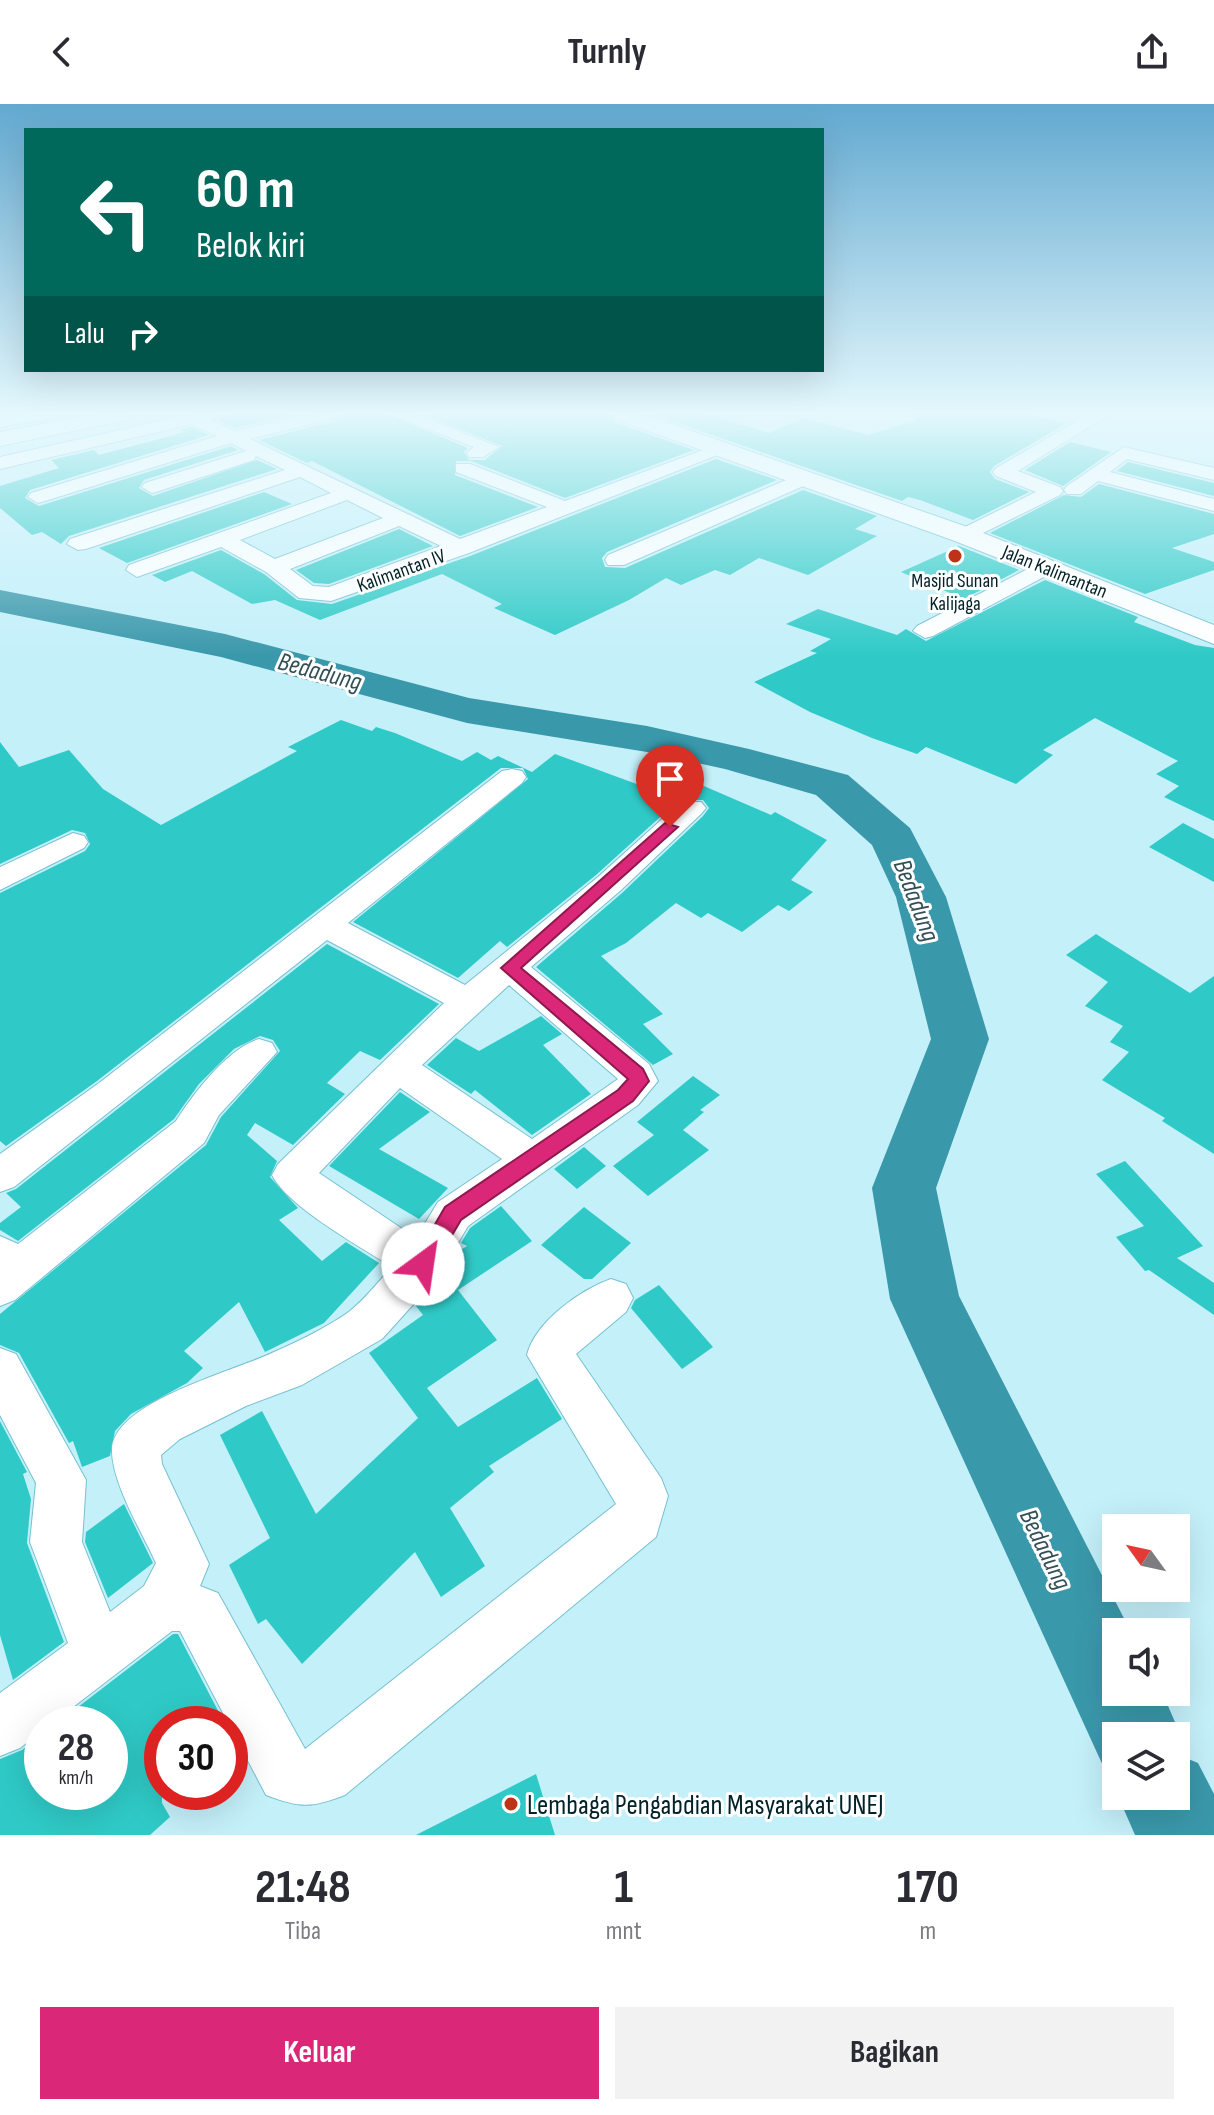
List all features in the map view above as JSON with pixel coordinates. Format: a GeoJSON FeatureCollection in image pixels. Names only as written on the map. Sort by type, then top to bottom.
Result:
{"type":"FeatureCollection","features":[{"type":"Feature","properties":{"kind":"main road","name":"Jalan Kalimantan"},"geometry":{"type":"LineString","coordinates":[[848,495],[964,535],[1212,632]]}},
{"type":"Feature","properties":{"kind":"street"},"geometry":{"type":"LineString","coordinates":[[38,497],[45,495]]}},
{"type":"Feature","properties":{"kind":"street"},"geometry":{"type":"LineString","coordinates":[[78,544],[228,495]]}},
{"type":"Feature","properties":{"kind":"street"},"geometry":{"type":"LineString","coordinates":[[137,570],[344,495]]}},
{"type":"Feature","properties":{"kind":"street"},"geometry":{"type":"LineString","coordinates":[[353,495],[461,548]]}},
{"type":"Feature","properties":{"kind":"street"},"geometry":{"type":"LineString","coordinates":[[540,495],[566,508]]}},
{"type":"Feature","properties":{"kind":"street","name":"Kalimantan IV"},"geometry":{"type":"LineString","coordinates":[[224,540],[274,567],[307,593],[323,596],[601,495]]}},
{"type":"Feature","properties":{"kind":"street"},"geometry":{"type":"LineString","coordinates":[[616,560],[767,495]]}},
{"type":"Feature","properties":{"kind":"street"},"geometry":{"type":"LineString","coordinates":[[964,535],[1045,495]]}},
{"type":"Feature","properties":{"kind":"street"},"geometry":{"type":"LineString","coordinates":[[1174,495],[1214,505]]}},
{"type":"Feature","properties":{"kind":"street"},"geometry":{"type":"LineString","coordinates":[[274,567],[401,518]]}},
{"type":"Feature","properties":{"kind":"street"},"geometry":{"type":"LineString","coordinates":[[925,631],[1045,567]]}},
{"type":"Feature","properties":{"kind":"street"},"geometry":{"type":"LineString","coordinates":[[0,1176],[512,777]]}},
{"type":"Feature","properties":{"kind":"street"},"geometry":{"type":"LineString","coordinates":[[423,1264],[348,1217],[292,1175],[397,1067],[468,1001],[510,968],[691,808]]}},
{"type":"Feature","properties":{"kind":"street"},"geometry":{"type":"LineString","coordinates":[[0,880],[73,842]]}},
{"type":"Feature","properties":{"kind":"street"},"geometry":{"type":"LineString","coordinates":[[325,925],[468,1001]]}},
{"type":"Feature","properties":{"kind":"street"},"geometry":{"type":"LineString","coordinates":[[0,1728],[163,1605],[183,1564],[138,1467],[136,1446],[163,1423],[232,1389],[286,1370],[366,1325],[423,1264],[453,1214],[625,1095],[639,1081],[636,1074],[510,968]]}},
{"type":"Feature","properties":{"kind":"street"},"geometry":{"type":"LineString","coordinates":[[6,1270],[190,1132],[206,1105],[259,1052]]}},
{"type":"Feature","properties":{"kind":"street"},"geometry":{"type":"LineString","coordinates":[[397,1067],[532,1159]]}},
{"type":"Feature","properties":{"kind":"street"},"geometry":{"type":"LineString","coordinates":[[163,1605],[199,1612],[287,1774],[305,1778],[324,1774],[638,1519],[643,1496],[550,1355],[552,1346],[611,1298]]}},
{"type":"Feature","properties":{"kind":"street"},"geometry":{"type":"LineString","coordinates":[[0,1369],[61,1480],[56,1542],[87,1624],[103,1650]]}},
{"type":"Feature","properties":{"kind":"building"},"geometry":{"type":"Polygon","coordinates":[[[0,495],[27,495],[25,498],[39,506],[75,495],[197,495],[69,536],[61,544],[42,532],[32,535],[0,508],[0,495]]]}},
{"type":"Feature","properties":{"kind":"building"},"geometry":{"type":"Polygon","coordinates":[[[256,495],[270,495],[292,504],[127,563],[99,548],[256,495]]]}},
{"type":"Feature","properties":{"kind":"building"},"geometry":{"type":"Polygon","coordinates":[[[379,495],[506,495],[538,507],[460,536],[379,495]]]}},
{"type":"Feature","properties":{"kind":"building"},"geometry":{"type":"Polygon","coordinates":[[[625,495],[742,495],[607,552],[602,558],[605,567],[625,568],[792,495],[817,495],[877,516],[855,529],[877,536],[808,575],[759,558],[730,575],[715,570],[681,585],[666,578],[629,600],[555,635],[494,608],[502,604],[442,574],[320,620],[275,600],[252,604],[192,571],[165,582],[152,575],[221,550],[264,574],[297,600],[332,604],[470,556],[625,495]]]}},
{"type":"Feature","properties":{"kind":"building"},"geometry":{"type":"Polygon","coordinates":[[[884,495],[1023,495],[973,520],[920,500],[908,497],[902,501],[884,495]]]}},
{"type":"Feature","properties":{"kind":"building"},"geometry":{"type":"Polygon","coordinates":[[[1064,495],[1140,495],[1214,514],[1214,534],[1172,548],[1214,562],[1214,570],[1145,594],[990,533],[1064,495]]]}},
{"type":"Feature","properties":{"kind":"building"},"geometry":{"type":"Polygon","coordinates":[[[399,529],[433,546],[329,584],[314,583],[296,570],[399,529]]]}},
{"type":"Feature","properties":{"kind":"building","name":"Masjid Sunan Kalijaga"},"geometry":{"type":"Polygon","coordinates":[[[959,546],[1019,570],[964,599],[901,572],[959,546]]]}},
{"type":"Feature","properties":{"kind":"building"},"geometry":{"type":"Polygon","coordinates":[[[1045,580],[1138,617],[1134,622],[1195,645],[1214,648],[1214,821],[1164,797],[1179,786],[1156,774],[1178,761],[1095,718],[1043,750],[1053,755],[1016,784],[926,747],[917,754],[872,738],[810,712],[754,682],[817,653],[810,651],[831,639],[786,624],[818,609],[897,635],[906,629],[926,641],[1045,580]]]}},
{"type":"Feature","properties":{"kind":"building"},"geometry":{"type":"Polygon","coordinates":[[[341,720],[372,731],[376,727],[395,733],[462,761],[477,752],[491,760],[498,756],[532,772],[555,754],[672,797],[690,780],[771,815],[775,812],[827,840],[791,880],[813,892],[789,911],[778,905],[742,932],[708,913],[701,918],[676,903],[626,943],[601,956],[663,1014],[643,1024],[673,1054],[653,1065],[536,967],[622,893],[703,816],[709,808],[703,800],[679,800],[596,875],[507,947],[500,941],[458,978],[353,922],[528,779],[523,768],[501,768],[97,1081],[6,1146],[0,1141],[0,893],[85,851],[90,844],[85,833],[72,830],[0,864],[0,742],[19,767],[69,750],[103,789],[161,825],[297,751],[288,747],[341,720]]]}},
{"type":"Feature","properties":{"kind":"building"},"geometry":{"type":"Polygon","coordinates":[[[1183,823],[1214,839],[1214,882],[1149,847],[1183,823]]]}},
{"type":"Feature","properties":{"kind":"building"},"geometry":{"type":"Polygon","coordinates":[[[1096,934],[1190,993],[1214,976],[1214,1154],[1162,1121],[1165,1118],[1102,1080],[1129,1052],[1110,1042],[1123,1026],[1085,1006],[1108,982],[1066,955],[1096,934]]]}},
{"type":"Feature","properties":{"kind":"building"},"geometry":{"type":"Polygon","coordinates":[[[327,944],[439,1004],[380,1060],[360,1051],[327,1083],[345,1094],[293,1145],[255,1123],[247,1135],[277,1161],[270,1177],[298,1208],[279,1220],[322,1261],[346,1242],[379,1263],[324,1323],[265,1352],[239,1302],[184,1351],[203,1368],[187,1383],[131,1414],[115,1431],[110,1456],[82,1467],[73,1441],[69,1443],[19,1353],[0,1345],[0,1314],[206,1145],[221,1117],[280,1051],[273,1040],[260,1036],[234,1049],[199,1084],[174,1119],[18,1241],[0,1230],[0,1223],[21,1207],[6,1193],[16,1189],[327,944]]]}},
{"type":"Feature","properties":{"kind":"building"},"geometry":{"type":"Polygon","coordinates":[[[541,1016],[562,1034],[543,1045],[591,1094],[532,1135],[475,1090],[471,1094],[427,1065],[456,1038],[479,1051],[541,1016]]]}},
{"type":"Feature","properties":{"kind":"building"},"geometry":{"type":"Polygon","coordinates":[[[693,1076],[720,1095],[700,1110],[704,1112],[683,1130],[709,1150],[648,1196],[613,1166],[654,1135],[637,1122],[693,1076]]]}},
{"type":"Feature","properties":{"kind":"building"},"geometry":{"type":"Polygon","coordinates":[[[400,1092],[430,1112],[379,1149],[448,1188],[419,1219],[329,1166],[400,1092]]]}},
{"type":"Feature","properties":{"kind":"building"},"geometry":{"type":"Polygon","coordinates":[[[584,1147],[606,1166],[577,1189],[554,1169],[584,1147]]]}},
{"type":"Feature","properties":{"kind":"building"},"geometry":{"type":"Polygon","coordinates":[[[1125,1161],[1203,1246],[1177,1258],[1214,1283],[1214,1315],[1149,1270],[1145,1271],[1116,1237],[1144,1226],[1096,1174],[1125,1161]]]}},
{"type":"Feature","properties":{"kind":"building"},"geometry":{"type":"Polygon","coordinates":[[[501,1206],[532,1241],[458,1290],[497,1340],[427,1388],[458,1427],[537,1378],[562,1419],[489,1466],[494,1472],[450,1508],[485,1566],[441,1597],[415,1552],[302,1664],[266,1619],[258,1624],[229,1565],[270,1538],[220,1435],[262,1411],[316,1514],[418,1418],[369,1353],[423,1315],[416,1306],[440,1279],[456,1253],[467,1246],[461,1243],[470,1228],[501,1206]]]}},
{"type":"Feature","properties":{"kind":"building"},"geometry":{"type":"Polygon","coordinates":[[[584,1207],[631,1243],[592,1279],[584,1279],[541,1245],[584,1207]]]}},
{"type":"Feature","properties":{"kind":"building"},"geometry":{"type":"Polygon","coordinates":[[[659,1285],[713,1347],[682,1369],[631,1308],[635,1300],[659,1285]]]}},
{"type":"Feature","properties":{"kind":"building"},"geometry":{"type":"Polygon","coordinates":[[[0,1421],[27,1472],[23,1474],[31,1499],[27,1543],[64,1642],[13,1680],[0,1635],[0,1421]]]}},
{"type":"Feature","properties":{"kind":"building"},"geometry":{"type":"Polygon","coordinates":[[[124,1504],[153,1563],[108,1598],[85,1542],[86,1532],[124,1504]]]}},
{"type":"Feature","properties":{"kind":"building"},"geometry":{"type":"Polygon","coordinates":[[[173,1634],[178,1634],[216,1706],[144,1706],[144,1810],[166,1810],[170,1817],[150,1835],[0,1835],[0,1759],[24,1748],[24,1810],[128,1810],[128,1706],[79,1706],[173,1634]]]}},
{"type":"Feature","properties":{"kind":"building","name":"Lembaga Pengabdian Masyarakat UNEJ"},"geometry":{"type":"Polygon","coordinates":[[[536,1774],[555,1835],[416,1835],[536,1774]]]}},
{"type":"Feature","properties":{"kind":"waterway","name":"Bedadung"},"geometry":{"type":"LineString","coordinates":[[0,601],[225,646],[467,710],[647,739],[733,758],[832,785],[893,838],[921,897],[960,1039],[904,1188],[925,1299],[1129,1722]]}},
{"type":"Feature","properties":{"kind":"waterway","name":"Bedadung"},"geometry":{"type":"LineString","coordinates":[[1172,1810],[1184,1835]]}},
{"type":"Feature","properties":{"kind":"place","name":"Masjid Sunan Kalijaga"},"geometry":{"type":"Point","coordinates":[955,556]}},
{"type":"Feature","properties":{"kind":"place","name":"Lembaga Pengabdian Masyarakat UNEJ"},"geometry":{"type":"Point","coordinates":[511,1804]}},
{"type":"Feature","properties":{"kind":"route"},"geometry":{"type":"LineString","coordinates":[[423,1264],[453,1214],[625,1095],[639,1081],[636,1074],[510,968],[609,884],[670,827]]}}]}
